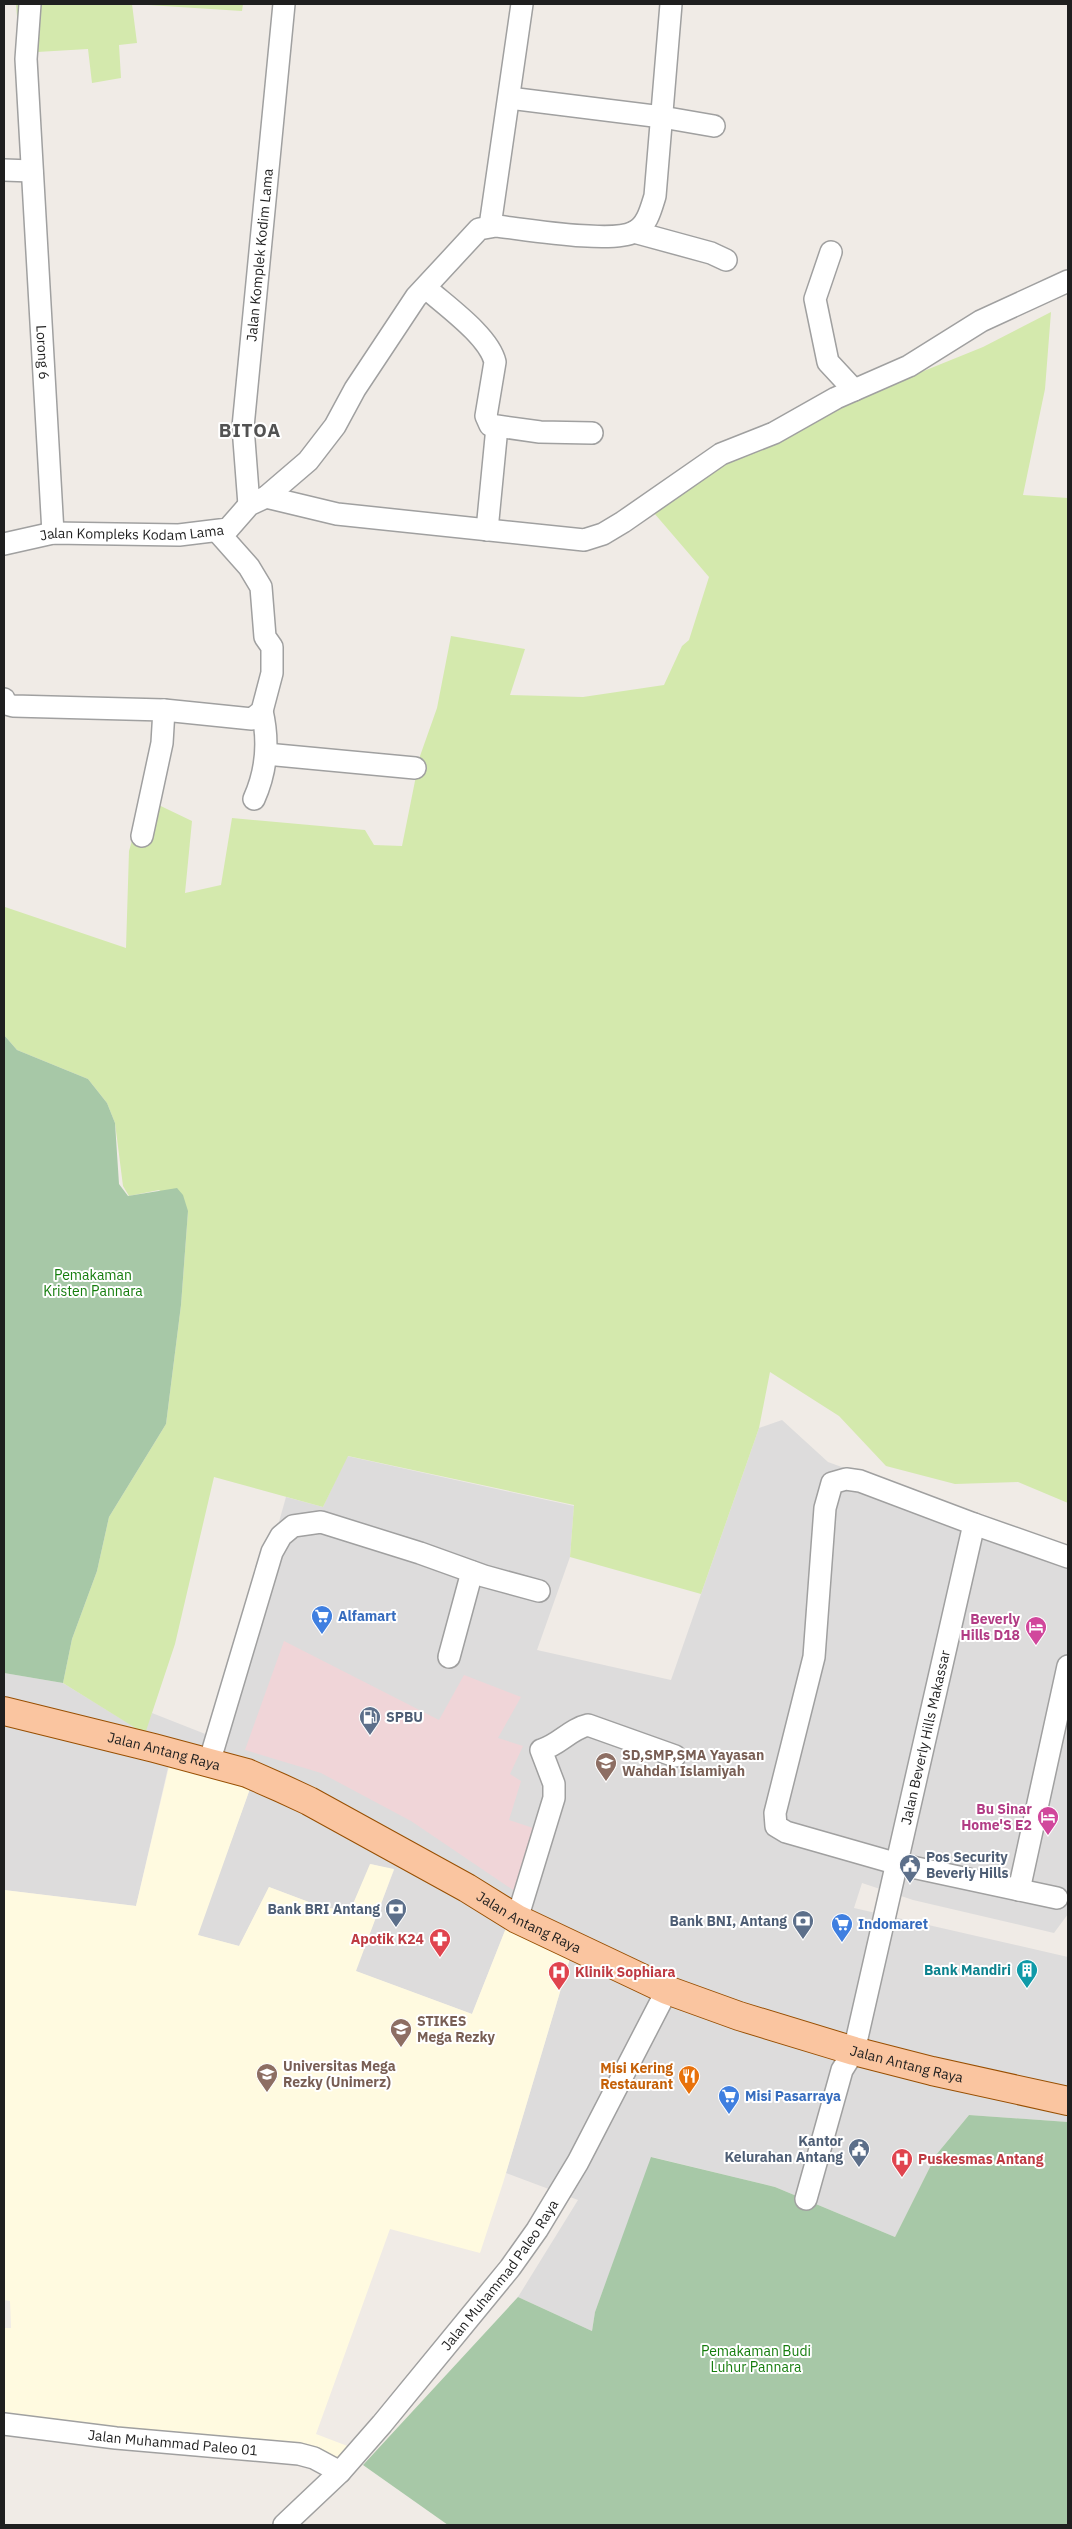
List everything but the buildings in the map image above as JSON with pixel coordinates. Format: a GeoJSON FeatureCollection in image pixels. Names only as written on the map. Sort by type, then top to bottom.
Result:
{"type":"FeatureCollection","features":[{"type":"Feature","properties":{"kind":"main road","name":"Jalan Antang Raya"},"geometry":{"type":"LineString","coordinates":[[4,1711],[154,1748],[247,1774],[309,1801],[467,1888],[517,1919],[666,1990],[739,2016],[854,2051],[932,2071],[1068,2101]]}},
{"type":"Feature","properties":{"kind":"street","name":"Lorong 6"},"geometry":{"type":"LineString","coordinates":[[30,4],[26,59],[53,533]]}},
{"type":"Feature","properties":{"kind":"street","name":"Jalan Komplek Kodim Lama"},"geometry":{"type":"LineString","coordinates":[[258,501],[243,427],[284,4]]}},
{"type":"Feature","properties":{"kind":"street"},"geometry":{"type":"LineString","coordinates":[[522,4],[490,226],[608,236],[634,232],[711,253],[726,260]]}},
{"type":"Feature","properties":{"kind":"street"},"geometry":{"type":"LineString","coordinates":[[634,232],[646,220],[655,196],[671,4]]}},
{"type":"Feature","properties":{"kind":"street"},"geometry":{"type":"LineString","coordinates":[[509,98],[662,117],[714,126]]}},
{"type":"Feature","properties":{"kind":"street"},"geometry":{"type":"LineString","coordinates":[[4,170],[32,171]]}},
{"type":"Feature","properties":{"kind":"street","name":"Jalan Kompleks Kodam Lama"},"geometry":{"type":"LineString","coordinates":[[4,544],[53,533],[170,535],[228,529],[258,501],[308,461],[334,426],[355,390],[416,297],[479,229],[490,226]]}},
{"type":"Feature","properties":{"kind":"street"},"geometry":{"type":"LineString","coordinates":[[831,252],[815,300],[828,362],[854,390]]}},
{"type":"Feature","properties":{"kind":"street"},"geometry":{"type":"LineString","coordinates":[[258,501],[337,514],[584,540],[603,534],[721,454],[774,433],[836,398],[909,366],[981,321],[1068,282]]}},
{"type":"Feature","properties":{"kind":"street"},"geometry":{"type":"LineString","coordinates":[[426,288],[474,331],[493,355],[495,362],[486,416],[490,425],[540,432],[592,433]]}},
{"type":"Feature","properties":{"kind":"street"},"geometry":{"type":"LineString","coordinates":[[487,530],[497,427]]}},
{"type":"Feature","properties":{"kind":"street"},"geometry":{"type":"LineString","coordinates":[[217,531],[249,567],[261,586],[265,637],[272,647],[272,673],[262,711],[266,728],[266,754],[260,786],[254,799]]}},
{"type":"Feature","properties":{"kind":"street"},"geometry":{"type":"LineString","coordinates":[[4,699],[6,704],[13,706],[164,710],[252,719],[262,711]]}},
{"type":"Feature","properties":{"kind":"street"},"geometry":{"type":"LineString","coordinates":[[142,836],[162,743],[164,710]]}},
{"type":"Feature","properties":{"kind":"street"},"geometry":{"type":"LineString","coordinates":[[266,754],[415,768]]}},
{"type":"Feature","properties":{"kind":"street"},"geometry":{"type":"LineString","coordinates":[[1057,1898],[898,1864],[786,1832],[778,1828],[775,1823],[775,1813],[814,1657],[825,1508],[832,1483],[846,1479],[860,1481],[1068,1557]]}},
{"type":"Feature","properties":{"kind":"street"},"geometry":{"type":"LineString","coordinates":[[209,1764],[272,1552],[281,1536],[293,1526],[321,1522],[539,1592]]}},
{"type":"Feature","properties":{"kind":"street","name":"Jalan Beverly Hills Makassar"},"geometry":{"type":"LineString","coordinates":[[806,2199],[842,2070],[854,2051],[974,1524]]}},
{"type":"Feature","properties":{"kind":"street"},"geometry":{"type":"LineString","coordinates":[[449,1656],[472,1572]]}},
{"type":"Feature","properties":{"kind":"street"},"geometry":{"type":"LineString","coordinates":[[1019,1890],[1068,1666]]}},
{"type":"Feature","properties":{"kind":"street"},"geometry":{"type":"LineString","coordinates":[[517,1919],[554,1798],[554,1784],[541,1750],[549,1748],[575,1729],[588,1726],[675,1756]]}},
{"type":"Feature","properties":{"kind":"street","name":"Jalan Muhammad Paleo Raya"},"geometry":{"type":"LineString","coordinates":[[284,2525],[340,2472],[498,2283],[537,2230],[578,2162],[666,1990]]}},
{"type":"Feature","properties":{"kind":"street","name":"Jalan Muhammad Paleo 01"},"geometry":{"type":"LineString","coordinates":[[4,2424],[116,2438],[299,2454],[314,2458],[340,2472]]}},
{"type":"Feature","properties":{"kind":"shaded area"},"geometry":{"type":"Polygon","coordinates":[[[782,1420],[828,1462],[1068,1550],[1068,1914],[1054,1933],[913,1900],[862,1883],[854,1908],[1068,1957],[1068,2122],[969,2115],[936,2155],[895,2237],[775,2187],[652,2157],[595,2312],[592,2331],[518,2297],[578,2200],[506,2173],[571,1955],[506,1928],[472,2014],[355,1971],[394,1870],[371,1864],[350,1911],[322,1907],[269,1887],[239,1946],[197,1935],[252,1783],[170,1759],[136,1906],[4,1890],[4,1673],[63,1683],[144,1733],[152,1713],[218,1739],[286,1497],[323,1507],[347,1456],[574,1506],[570,1557],[537,1650],[671,1680],[759,1428],[782,1420]]]}},
{"type":"Feature","properties":{"kind":"shaded area"},"geometry":{"type":"Polygon","coordinates":[[[284,1641],[439,1720],[464,1675],[521,1697],[498,1738],[523,1746],[510,1774],[521,1781],[509,1820],[542,1831],[516,1892],[411,1821],[321,1773],[245,1750],[284,1641]]]}},
{"type":"Feature","properties":{"kind":"shaded area","name":"Universitas Mega Rezky (Unimerz)"},"geometry":{"type":"Polygon","coordinates":[[[171,1758],[252,1783],[198,1935],[239,1946],[269,1887],[322,1907],[350,1911],[370,1864],[394,1869],[356,1971],[472,2014],[506,1928],[571,1955],[503,2183],[480,2253],[390,2229],[316,2434],[350,2447],[336,2468],[4,2431],[4,2328],[11,2328],[10,2301],[4,2300],[4,1890],[136,1906],[171,1758]]]}},
{"type":"Feature","properties":{"kind":"green space"},"geometry":{"type":"Polygon","coordinates":[[[16,4],[132,4],[137,43],[119,45],[121,78],[92,83],[88,49],[20,53],[16,4]]]}},
{"type":"Feature","properties":{"kind":"green space"},"geometry":{"type":"Polygon","coordinates":[[[132,4],[243,4],[242,11],[132,4]]]}},
{"type":"Feature","properties":{"kind":"green space"},"geometry":{"type":"Polygon","coordinates":[[[1051,312],[1045,389],[1023,495],[1068,498],[1068,1503],[1018,1482],[955,1484],[886,1466],[839,1416],[770,1372],[759,1428],[701,1594],[570,1557],[574,1505],[348,1456],[323,1507],[214,1477],[175,1644],[145,1734],[63,1683],[72,1639],[97,1571],[109,1517],[166,1424],[181,1305],[188,1211],[159,1190],[129,1196],[123,1186],[115,1123],[107,1103],[88,1079],[17,1050],[4,1035],[5,907],[126,948],[129,851],[144,798],[192,821],[185,893],[221,885],[232,818],[365,830],[374,845],[402,846],[420,756],[437,708],[451,636],[525,649],[510,695],[583,697],[664,685],[682,646],[689,640],[709,577],[654,513],[735,458],[899,381],[983,347],[1051,312]]]}},
{"type":"Feature","properties":{"kind":"green space","name":"Pemakaman Kristen Pannara"},"geometry":{"type":"Polygon","coordinates":[[[4,1035],[17,1050],[88,1079],[107,1103],[115,1123],[119,1184],[128,1196],[177,1188],[183,1195],[188,1211],[181,1305],[166,1424],[109,1517],[97,1571],[72,1639],[63,1683],[4,1673],[4,1035]]]}},
{"type":"Feature","properties":{"kind":"green space","name":"Pemakaman Budi Luhur Pannara"},"geometry":{"type":"Polygon","coordinates":[[[969,2115],[1068,2122],[1068,2525],[448,2525],[363,2465],[518,2297],[592,2331],[595,2312],[651,2157],[775,2187],[895,2237],[936,2155],[969,2115]]]}},
{"type":"Feature","properties":{"kind":"place","name":"Alfamart"},"geometry":{"type":"Point","coordinates":[322,1635]}},
{"type":"Feature","properties":{"kind":"place","name":"Beverly Hills D18"},"geometry":{"type":"Point","coordinates":[1036,1646]}},
{"type":"Feature","properties":{"kind":"place","name":"SPBU"},"geometry":{"type":"Point","coordinates":[370,1736]}},
{"type":"Feature","properties":{"kind":"place","name":"SD,SMP,SMA Yayasan Wahdah Islamiyah"},"geometry":{"type":"Point","coordinates":[606,1782]}},
{"type":"Feature","properties":{"kind":"place","name":"Bu Sinar Home'S E2"},"geometry":{"type":"Point","coordinates":[1048,1836]}},
{"type":"Feature","properties":{"kind":"place","name":"Pos Security Beverly Hills"},"geometry":{"type":"Point","coordinates":[910,1884]}},
{"type":"Feature","properties":{"kind":"place","name":"Bank BRI Antang"},"geometry":{"type":"Point","coordinates":[396,1928]}},
{"type":"Feature","properties":{"kind":"place","name":"Bank BNI, Antang"},"geometry":{"type":"Point","coordinates":[803,1940]}},
{"type":"Feature","properties":{"kind":"place","name":"Indomaret"},"geometry":{"type":"Point","coordinates":[842,1943]}},
{"type":"Feature","properties":{"kind":"place","name":"Apotik K24"},"geometry":{"type":"Point","coordinates":[440,1958]}},
{"type":"Feature","properties":{"kind":"place","name":"Bank Mandiri"},"geometry":{"type":"Point","coordinates":[1027,1989]}},
{"type":"Feature","properties":{"kind":"place","name":"Klinik Sophiara"},"geometry":{"type":"Point","coordinates":[559,1991]}},
{"type":"Feature","properties":{"kind":"place","name":"STIKES Mega Rezky"},"geometry":{"type":"Point","coordinates":[401,2048]}},
{"type":"Feature","properties":{"kind":"place","name":"Universitas Mega Rezky (Unimerz)"},"geometry":{"type":"Point","coordinates":[267,2093]}},
{"type":"Feature","properties":{"kind":"place","name":"Misi Kering Restaurant"},"geometry":{"type":"Point","coordinates":[689,2095]}},
{"type":"Feature","properties":{"kind":"place","name":"Misi Pasarraya"},"geometry":{"type":"Point","coordinates":[729,2115]}},
{"type":"Feature","properties":{"kind":"place","name":"Kantor Kelurahan Antang"},"geometry":{"type":"Point","coordinates":[859,2168]}},
{"type":"Feature","properties":{"kind":"place","name":"Puskesmas Antang"},"geometry":{"type":"Point","coordinates":[902,2178]}},
{"type":"Feature","properties":{"kind":"district","name":"BITOA"},"geometry":{"type":"Point","coordinates":[250,430]}}]}
